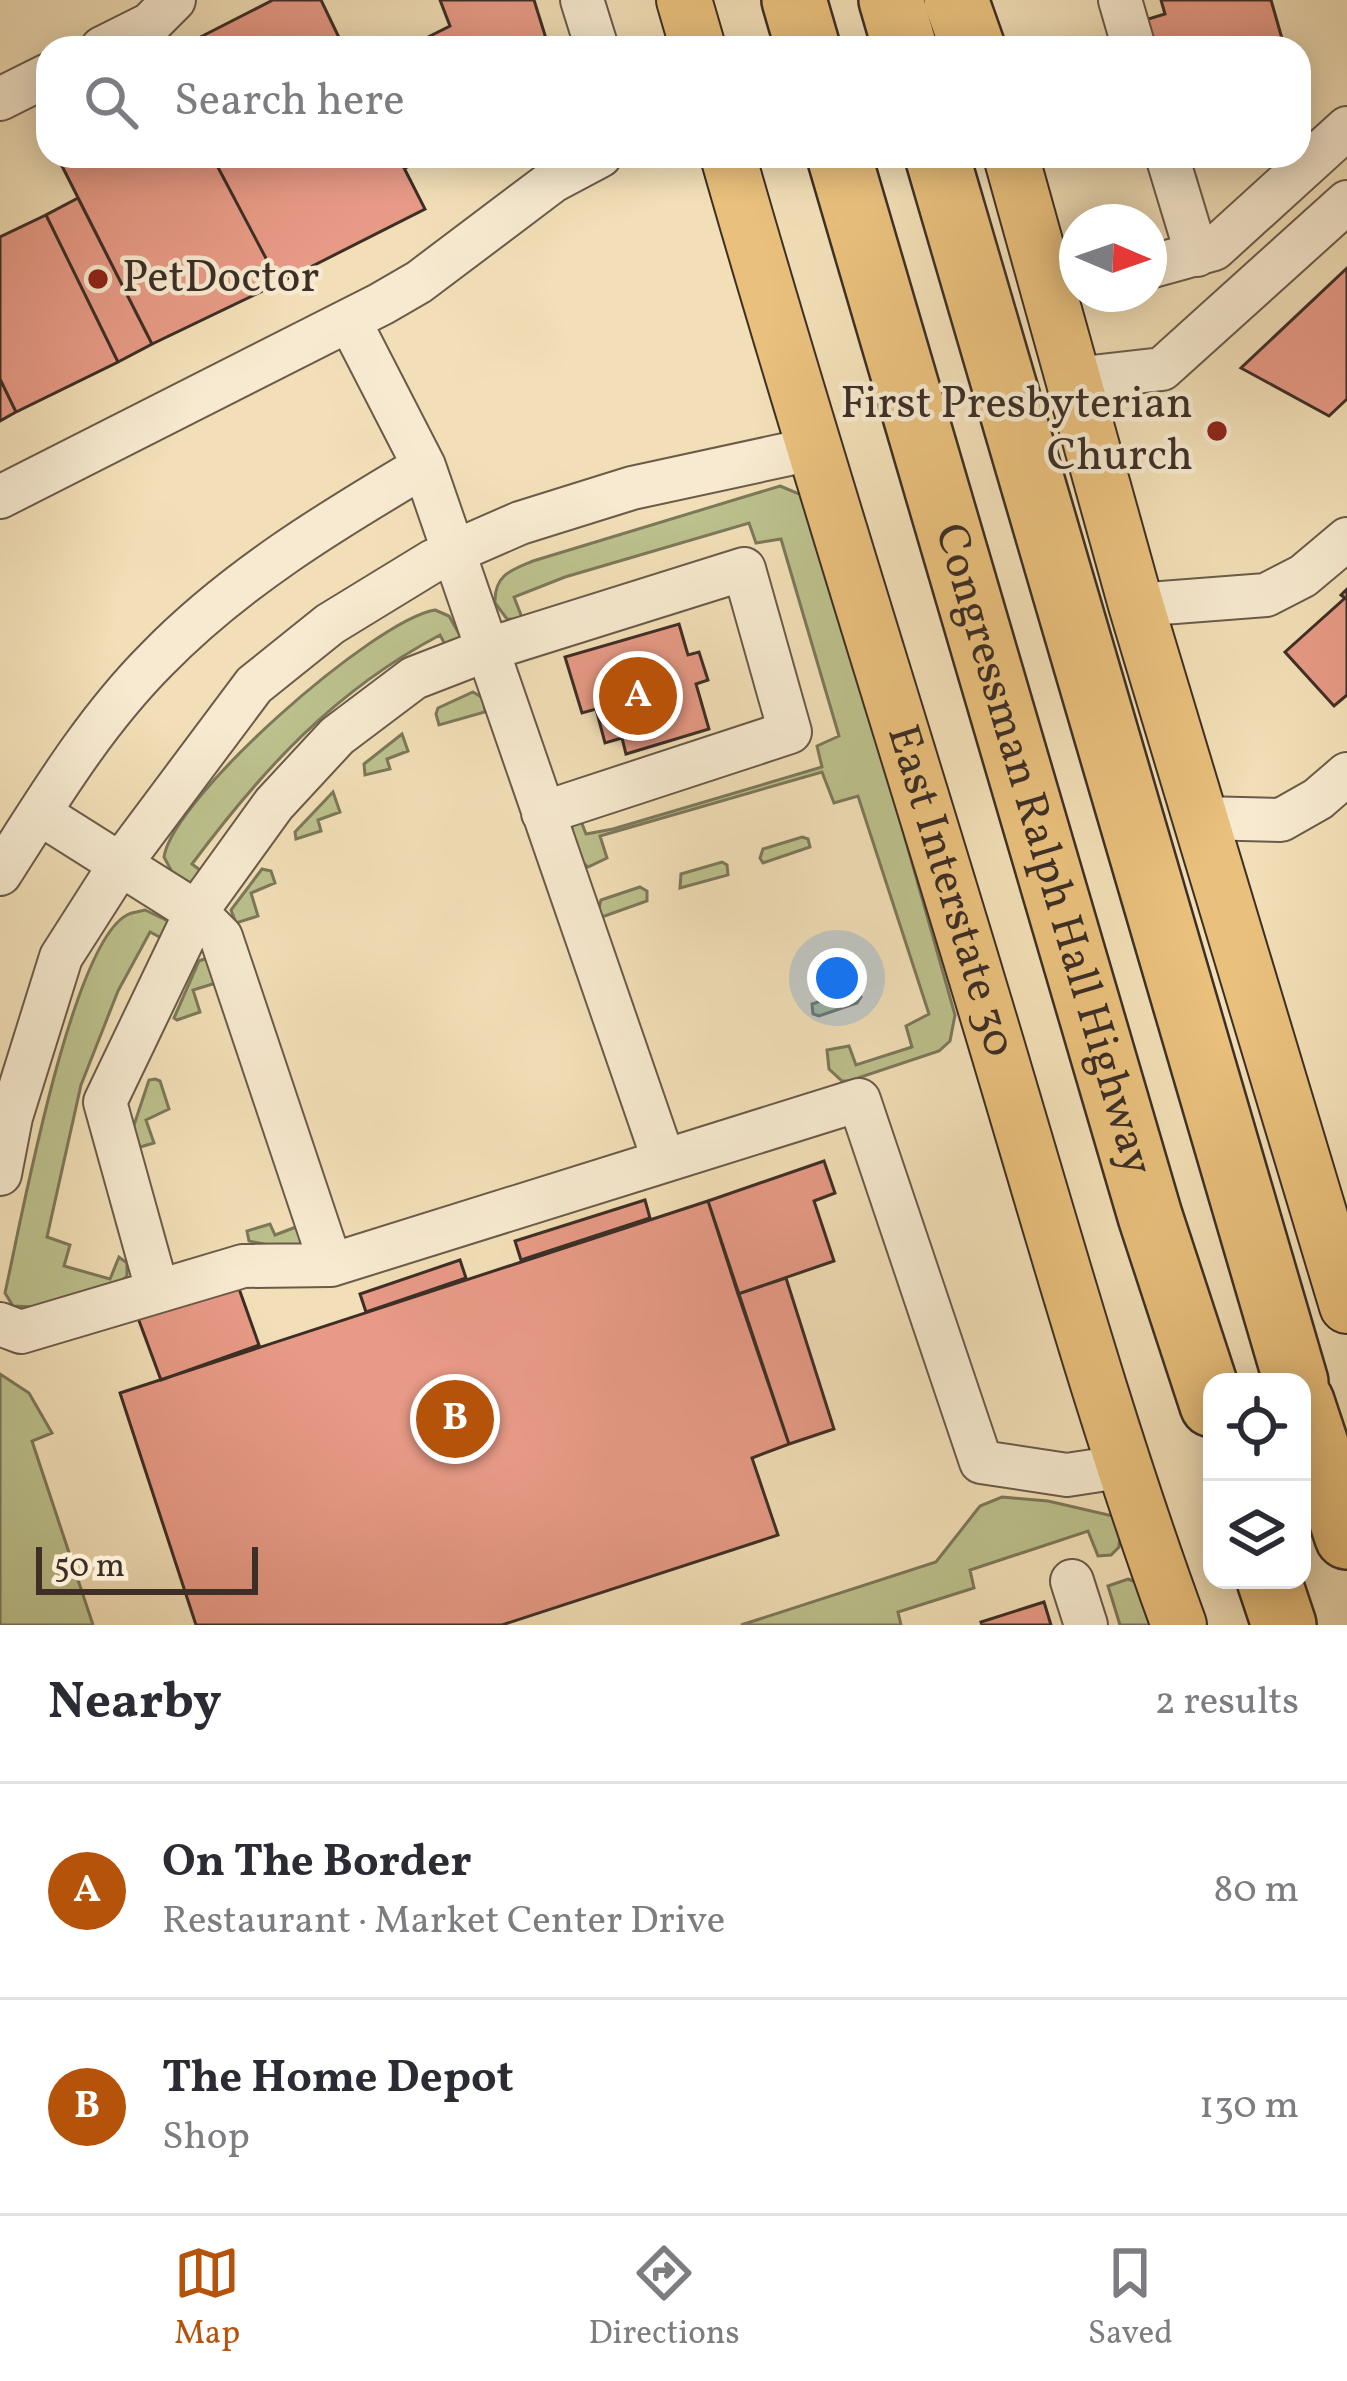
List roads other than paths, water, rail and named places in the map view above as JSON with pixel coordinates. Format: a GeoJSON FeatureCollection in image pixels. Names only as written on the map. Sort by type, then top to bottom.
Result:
{"type":"FeatureCollection","features":[{"type":"Feature","properties":{"kind":"highway"},"geometry":{"type":"LineString","coordinates":[[794,0],[804,36]]}},
{"type":"Feature","properties":{"kind":"highway"},"geometry":{"type":"LineString","coordinates":[[891,0],[902,36]]}},
{"type":"Feature","properties":{"kind":"highway"},"geometry":{"type":"LineString","coordinates":[[956,0],[969,36]]}},
{"type":"Feature","properties":{"kind":"highway","name":"Congressman Ralph Hall Highway"},"geometry":{"type":"LineString","coordinates":[[843,168],[1150,1216],[1203,1378]]}},
{"type":"Feature","properties":{"kind":"highway","name":"Congressman Ralph Hall Highway"},"geometry":{"type":"LineString","coordinates":[[941,168],[1293,1373]]}},
{"type":"Feature","properties":{"kind":"highway"},"geometry":{"type":"LineString","coordinates":[[1311,1429],[1347,1537]]}},
{"type":"Feature","properties":{"kind":"highway"},"geometry":{"type":"LineString","coordinates":[[1273,1589],[1284,1625]]}},
{"type":"Feature","properties":{"kind":"main road"},"geometry":{"type":"LineString","coordinates":[[684,0],[694,36]]}},
{"type":"Feature","properties":{"kind":"main road"},"geometry":{"type":"LineString","coordinates":[[970,0],[979,36]]}},
{"type":"Feature","properties":{"kind":"main road","name":"East Interstate 30"},"geometry":{"type":"LineString","coordinates":[[731,168],[812,448],[1179,1625]]}},
{"type":"Feature","properties":{"kind":"main road"},"geometry":{"type":"LineString","coordinates":[[1016,168],[1059,280]]}},
{"type":"Feature","properties":{"kind":"main road"},"geometry":{"type":"LineString","coordinates":[[1065,312],[1074,379],[1136,605],[1333,1207],[1347,1306]]}},
{"type":"Feature","properties":{"kind":"street"},"geometry":{"type":"LineString","coordinates":[[126,36],[150,24],[174,0]]}},
{"type":"Feature","properties":{"kind":"street"},"geometry":{"type":"LineString","coordinates":[[582,0],[593,36]]}},
{"type":"Feature","properties":{"kind":"street"},"geometry":{"type":"LineString","coordinates":[[1120,0],[1131,36]]}},
{"type":"Feature","properties":{"kind":"street"},"geometry":{"type":"LineString","coordinates":[[0,100],[36,81]]}},
{"type":"Feature","properties":{"kind":"street"},"geometry":{"type":"LineString","coordinates":[[1311,161],[1347,128]]}},
{"type":"Feature","properties":{"kind":"street"},"geometry":{"type":"LineString","coordinates":[[0,497],[350,322],[419,282],[578,168]]}},
{"type":"Feature","properties":{"kind":"street"},"geometry":{"type":"LineString","coordinates":[[1171,168],[1197,256]]}},
{"type":"Feature","properties":{"kind":"street"},"geometry":{"type":"LineString","coordinates":[[1167,263],[1214,249],[1303,168]]}},
{"type":"Feature","properties":{"kind":"street"},"geometry":{"type":"LineString","coordinates":[[1074,379],[1162,369],[1347,202]]}},
{"type":"Feature","properties":{"kind":"street"},"geometry":{"type":"LineString","coordinates":[[350,322],[424,466],[664,1161]]}},
{"type":"Feature","properties":{"kind":"street"},"geometry":{"type":"LineString","coordinates":[[0,1174],[11,1117],[62,957],[121,863],[254,685],[330,624],[452,553],[520,523],[632,488],[812,448]]}},
{"type":"Feature","properties":{"kind":"street"},"geometry":{"type":"LineString","coordinates":[[0,874],[104,719],[158,658],[283,553],[424,466]]}},
{"type":"Feature","properties":{"kind":"street"},"geometry":{"type":"LineString","coordinates":[[1136,605],[1266,595],[1303,576],[1347,538]]}},
{"type":"Feature","properties":{"kind":"street"},"geometry":{"type":"LineString","coordinates":[[157,1289],[105,1102],[196,912],[274,804],[337,736],[414,678],[489,649],[745,569],[790,732],[543,813]]}},
{"type":"Feature","properties":{"kind":"street"},"geometry":{"type":"LineString","coordinates":[[1202,818],[1281,820],[1318,799],[1347,774]]}},
{"type":"Feature","properties":{"kind":"street"},"geometry":{"type":"LineString","coordinates":[[39,813],[196,912],[221,937],[331,1265]]}},
{"type":"Feature","properties":{"kind":"street"},"geometry":{"type":"LineString","coordinates":[[0,1324],[21,1332],[243,1266],[331,1265],[859,1100],[981,1462],[1067,1475],[1126,1466]]}},
{"type":"Feature","properties":{"kind":"street"},"geometry":{"type":"LineString","coordinates":[[1072,1581],[1086,1625]]}},
{"type":"Feature","properties":{"kind":"place","name":"PetDoctor"},"geometry":{"type":"Point","coordinates":[98,279]}},
{"type":"Feature","properties":{"kind":"place","name":"First Presbyterian Church"},"geometry":{"type":"Point","coordinates":[1217,431]}},
{"type":"Feature","properties":{"kind":"place","name":"On The Border"},"geometry":{"type":"Point","coordinates":[638,696]}},
{"type":"Feature","properties":{"kind":"place","name":"The Home Depot"},"geometry":{"type":"Point","coordinates":[455,1419]}}]}
